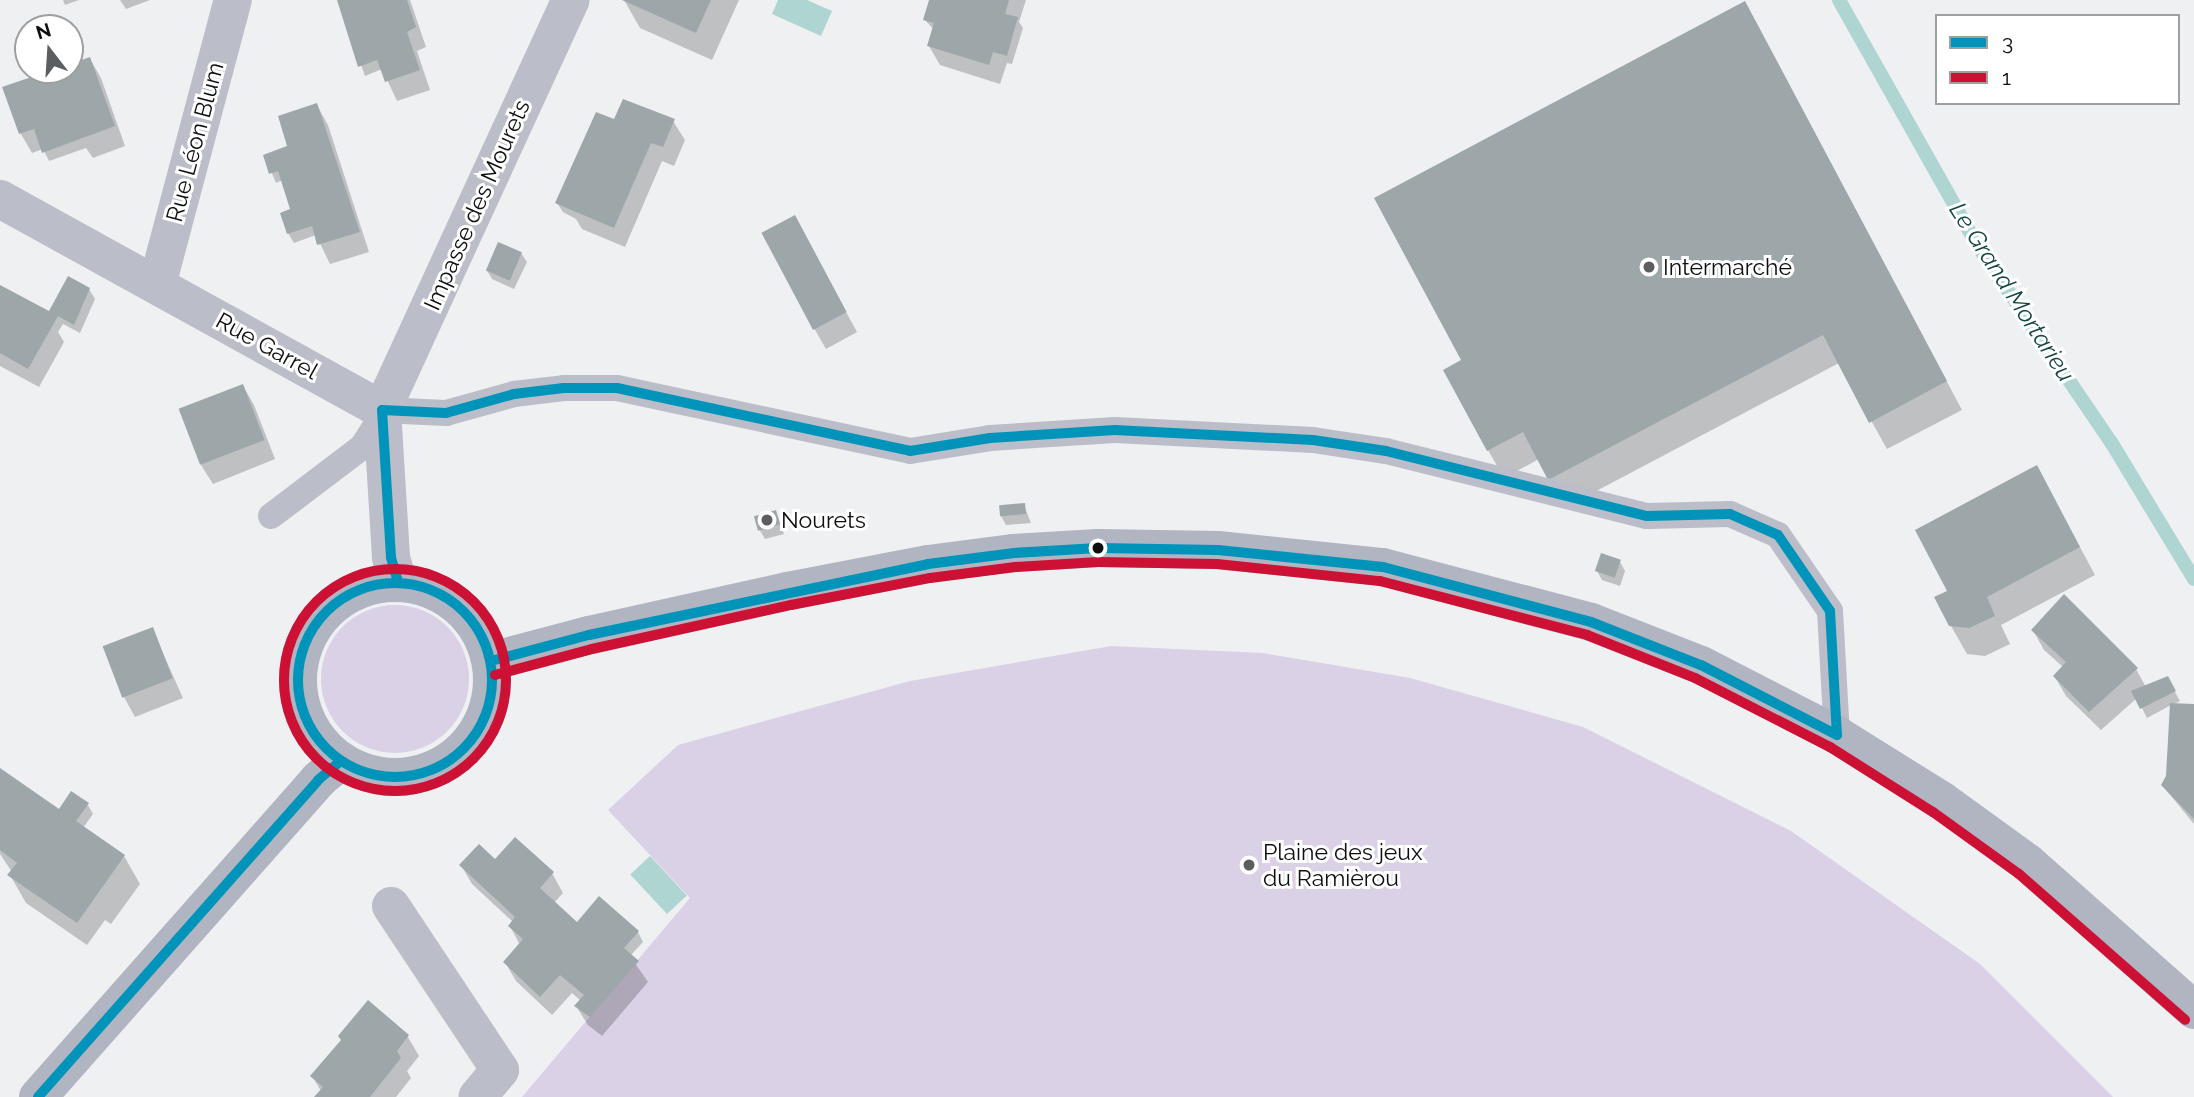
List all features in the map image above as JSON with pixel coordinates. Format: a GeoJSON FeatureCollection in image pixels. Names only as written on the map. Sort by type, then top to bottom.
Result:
{"type":"FeatureCollection","features":[{"type":"Feature","properties":{"kind":"main road"},"geometry":{"type":"LineString","coordinates":[[491,661],[589,635],[788,591],[928,564],[1014,552],[1098,548],[1218,550],[1383,566],[1591,622],[1701,665],[1837,734],[1941,800],[2028,863],[2194,1010]]}},
{"type":"Feature","properties":{"kind":"main road"},"geometry":{"type":"LineString","coordinates":[[398,582],[430,588],[458,605],[480,630],[491,661],[493,690],[485,717],[471,742],[450,761],[423,774],[395,778],[366,773],[341,761],[317,740],[302,712],[297,681],[302,650],[316,622],[338,600],[366,586],[398,582]]}},
{"type":"Feature","properties":{"kind":"main road"},"geometry":{"type":"LineString","coordinates":[[38,1097],[317,780],[341,761]]}},
{"type":"Feature","properties":{"kind":"street","name":"Rue Léon Blum"},"geometry":{"type":"LineString","coordinates":[[157,285],[233,0]]}},
{"type":"Feature","properties":{"kind":"street","name":"Impasse des Mourets"},"geometry":{"type":"LineString","coordinates":[[382,414],[570,0]]}},
{"type":"Feature","properties":{"kind":"street","name":"Rue Garrel"},"geometry":{"type":"LineString","coordinates":[[0,198],[382,414]]}},
{"type":"Feature","properties":{"kind":"street"},"geometry":{"type":"LineString","coordinates":[[382,414],[391,557],[398,582]]}},
{"type":"Feature","properties":{"kind":"street"},"geometry":{"type":"LineString","coordinates":[[391,906],[500,1070],[477,1097]]}},
{"type":"Feature","properties":{"kind":"lane"},"geometry":{"type":"LineString","coordinates":[[271,516],[362,447],[382,414],[446,413],[514,394],[565,388],[617,388],[910,451],[990,438],[1115,430],[1313,440],[1386,451],[1647,516],[1730,514],[1779,535],[1830,611],[1837,734]]}},
{"type":"Feature","properties":{"kind":"shaded area"},"geometry":{"type":"Polygon","coordinates":[[[395,605],[424,610],[448,626],[464,650],[469,679],[464,708],[448,732],[424,748],[395,753],[366,748],[342,732],[326,708],[321,679],[326,650],[342,626],[366,610],[395,605]]]}},
{"type":"Feature","properties":{"kind":"shaded area","name":"Plaine des jeux du Ramièrou"},"geometry":{"type":"Polygon","coordinates":[[[1111,646],[1263,653],[1410,678],[1583,727],[1791,831],[1980,964],[2113,1097],[522,1097],[690,898],[608,810],[678,745],[910,681],[1111,646]]]}},
{"type":"Feature","properties":{"kind":"water"},"geometry":{"type":"Polygon","coordinates":[[[778,0],[807,0],[832,11],[821,36],[772,14],[778,0]]]}},
{"type":"Feature","properties":{"kind":"water"},"geometry":{"type":"Polygon","coordinates":[[[650,856],[687,895],[667,914],[630,874],[650,856]]]}},
{"type":"Feature","properties":{"kind":"building"},"geometry":{"type":"Polygon","coordinates":[[[337,0],[407,0],[416,27],[407,32],[420,70],[385,82],[377,60],[358,67],[337,0]]]}},
{"type":"Feature","properties":{"kind":"building"},"geometry":{"type":"Polygon","coordinates":[[[622,0],[711,0],[696,33],[622,0]]]}},
{"type":"Feature","properties":{"kind":"building"},"geometry":{"type":"Polygon","coordinates":[[[929,0],[1009,0],[1005,14],[1018,17],[1007,56],[993,52],[989,65],[927,46],[934,23],[923,20],[929,0]]]}},
{"type":"Feature","properties":{"kind":"building","name":"Intermarché"},"geometry":{"type":"Polygon","coordinates":[[[1745,1],[1947,381],[1869,423],[1823,335],[1548,480],[1523,432],[1487,451],[1443,370],[1461,360],[1374,198],[1745,1]]]}},
{"type":"Feature","properties":{"kind":"building"},"geometry":{"type":"Polygon","coordinates":[[[90,57],[115,126],[42,153],[34,129],[19,134],[2,87],[14,83],[84,84],[84,59],[90,57]]]}},
{"type":"Feature","properties":{"kind":"building"},"geometry":{"type":"Polygon","coordinates":[[[623,99],[675,119],[663,147],[651,143],[614,228],[555,203],[596,112],[614,119],[623,99]]]}},
{"type":"Feature","properties":{"kind":"building"},"geometry":{"type":"Polygon","coordinates":[[[317,103],[360,232],[317,245],[312,226],[287,234],[280,213],[290,209],[278,171],[269,174],[263,155],[287,146],[278,116],[317,103]]]}},
{"type":"Feature","properties":{"kind":"building"},"geometry":{"type":"Polygon","coordinates":[[[795,215],[847,312],[813,330],[761,233],[795,215]]]}},
{"type":"Feature","properties":{"kind":"building"},"geometry":{"type":"Polygon","coordinates":[[[498,242],[522,252],[510,281],[486,271],[498,242]]]}},
{"type":"Feature","properties":{"kind":"building"},"geometry":{"type":"Polygon","coordinates":[[[68,276],[90,288],[74,325],[58,316],[28,369],[0,353],[0,285],[49,311],[68,276]]]}},
{"type":"Feature","properties":{"kind":"building"},"geometry":{"type":"Polygon","coordinates":[[[243,384],[265,440],[200,465],[179,409],[243,384]]]}},
{"type":"Feature","properties":{"kind":"building"},"geometry":{"type":"Polygon","coordinates":[[[2037,465],[2080,547],[1987,597],[1995,616],[1969,628],[1949,626],[1934,597],[1947,591],[1915,530],[2037,465]]]}},
{"type":"Feature","properties":{"kind":"building"},"geometry":{"type":"Polygon","coordinates":[[[1025,503],[1026,514],[1000,516],[999,505],[1025,503]]]}},
{"type":"Feature","properties":{"kind":"building","name":"Nourets"},"geometry":{"type":"Polygon","coordinates":[[[776,510],[780,524],[758,531],[754,516],[776,510]]]}},
{"type":"Feature","properties":{"kind":"building"},"geometry":{"type":"Polygon","coordinates":[[[1601,553],[1621,560],[1615,578],[1595,571],[1601,553]]]}},
{"type":"Feature","properties":{"kind":"building"},"geometry":{"type":"Polygon","coordinates":[[[2064,594],[2138,668],[2089,712],[2053,676],[2066,662],[2031,630],[2064,594]]]}},
{"type":"Feature","properties":{"kind":"building"},"geometry":{"type":"Polygon","coordinates":[[[153,627],[173,678],[122,698],[103,646],[153,627]]]}},
{"type":"Feature","properties":{"kind":"building"},"geometry":{"type":"Polygon","coordinates":[[[2168,676],[2176,691],[2140,709],[2131,691],[2168,676]]]}},
{"type":"Feature","properties":{"kind":"building"},"geometry":{"type":"Polygon","coordinates":[[[2170,703],[2194,704],[2194,819],[2161,785],[2166,776],[2170,703]]]}},
{"type":"Feature","properties":{"kind":"building"},"geometry":{"type":"Polygon","coordinates":[[[0,768],[59,809],[71,791],[89,803],[76,821],[125,855],[77,923],[7,875],[17,863],[0,850],[0,768]]]}},
{"type":"Feature","properties":{"kind":"building"},"geometry":{"type":"Polygon","coordinates":[[[515,837],[554,872],[540,888],[577,922],[599,896],[639,931],[624,948],[639,961],[590,1017],[574,1006],[584,995],[560,975],[540,997],[503,962],[523,939],[508,926],[515,917],[459,865],[479,844],[495,859],[515,837]]]}},
{"type":"Feature","properties":{"kind":"building"},"geometry":{"type":"Polygon","coordinates":[[[368,1000],[409,1035],[397,1051],[401,1058],[370,1097],[314,1097],[323,1087],[310,1076],[341,1040],[338,1036],[368,1000]]]}},
{"type":"Feature","properties":{"kind":"waterway","name":"Le Grand Mortarieu"},"geometry":{"type":"LineString","coordinates":[[1839,0],[1979,248],[2111,442],[2194,579]]}},
{"type":"Feature","properties":{"kind":"transit line","name":"3"},"geometry":{"type":"LineString","coordinates":[[398,582],[391,557],[382,410],[446,413],[514,394],[564,388],[617,388],[910,451],[990,438],[1115,430],[1313,440],[1386,451],[1647,516],[1730,514],[1778,535],[1830,611],[1837,735]]}},
{"type":"Feature","properties":{"kind":"transit line","name":"3"},"geometry":{"type":"LineString","coordinates":[[491,661],[589,635],[928,564],[1014,553],[1098,548],[1218,550],[1383,567],[1591,622],[1701,665],[1837,735]]}},
{"type":"Feature","properties":{"kind":"transit line","name":"1"},"geometry":{"type":"LineString","coordinates":[[495,675],[592,649],[791,605],[930,578],[1015,567],[1098,562],[1217,564],[1380,581],[1587,635],[1695,678],[1830,747],[1933,812],[2019,874],[2185,1020]]}},
{"type":"Feature","properties":{"kind":"transit line","name":"1"},"geometry":{"type":"LineString","coordinates":[[384,569],[406,569],[438,577],[474,601],[498,637],[506,680],[498,723],[474,759],[438,783],[406,791],[384,791],[352,783],[324,766],[309,751],[292,723],[284,691],[284,669],[292,637],[309,609],[324,594],[352,577],[384,569]]}},
{"type":"Feature","properties":{"kind":"transit line","name":"3"},"geometry":{"type":"LineString","coordinates":[[395,583],[432,590],[464,611],[485,643],[492,680],[485,717],[464,749],[432,770],[395,777],[358,770],[326,749],[305,717],[298,680],[305,643],[326,611],[358,590],[395,583]]}},
{"type":"Feature","properties":{"kind":"transit line","name":"3"},"geometry":{"type":"LineString","coordinates":[[38,1097],[318,780],[341,761]]}},
{"type":"Feature","properties":{"kind":"place","name":"Intermarché"},"geometry":{"type":"Point","coordinates":[1649,267]}},
{"type":"Feature","properties":{"kind":"place","name":"Nourets"},"geometry":{"type":"Point","coordinates":[767,520]}},
{"type":"Feature","properties":{"kind":"place","name":"Plaine des jeux du Ramièrou"},"geometry":{"type":"Point","coordinates":[1249,865]}}]}
